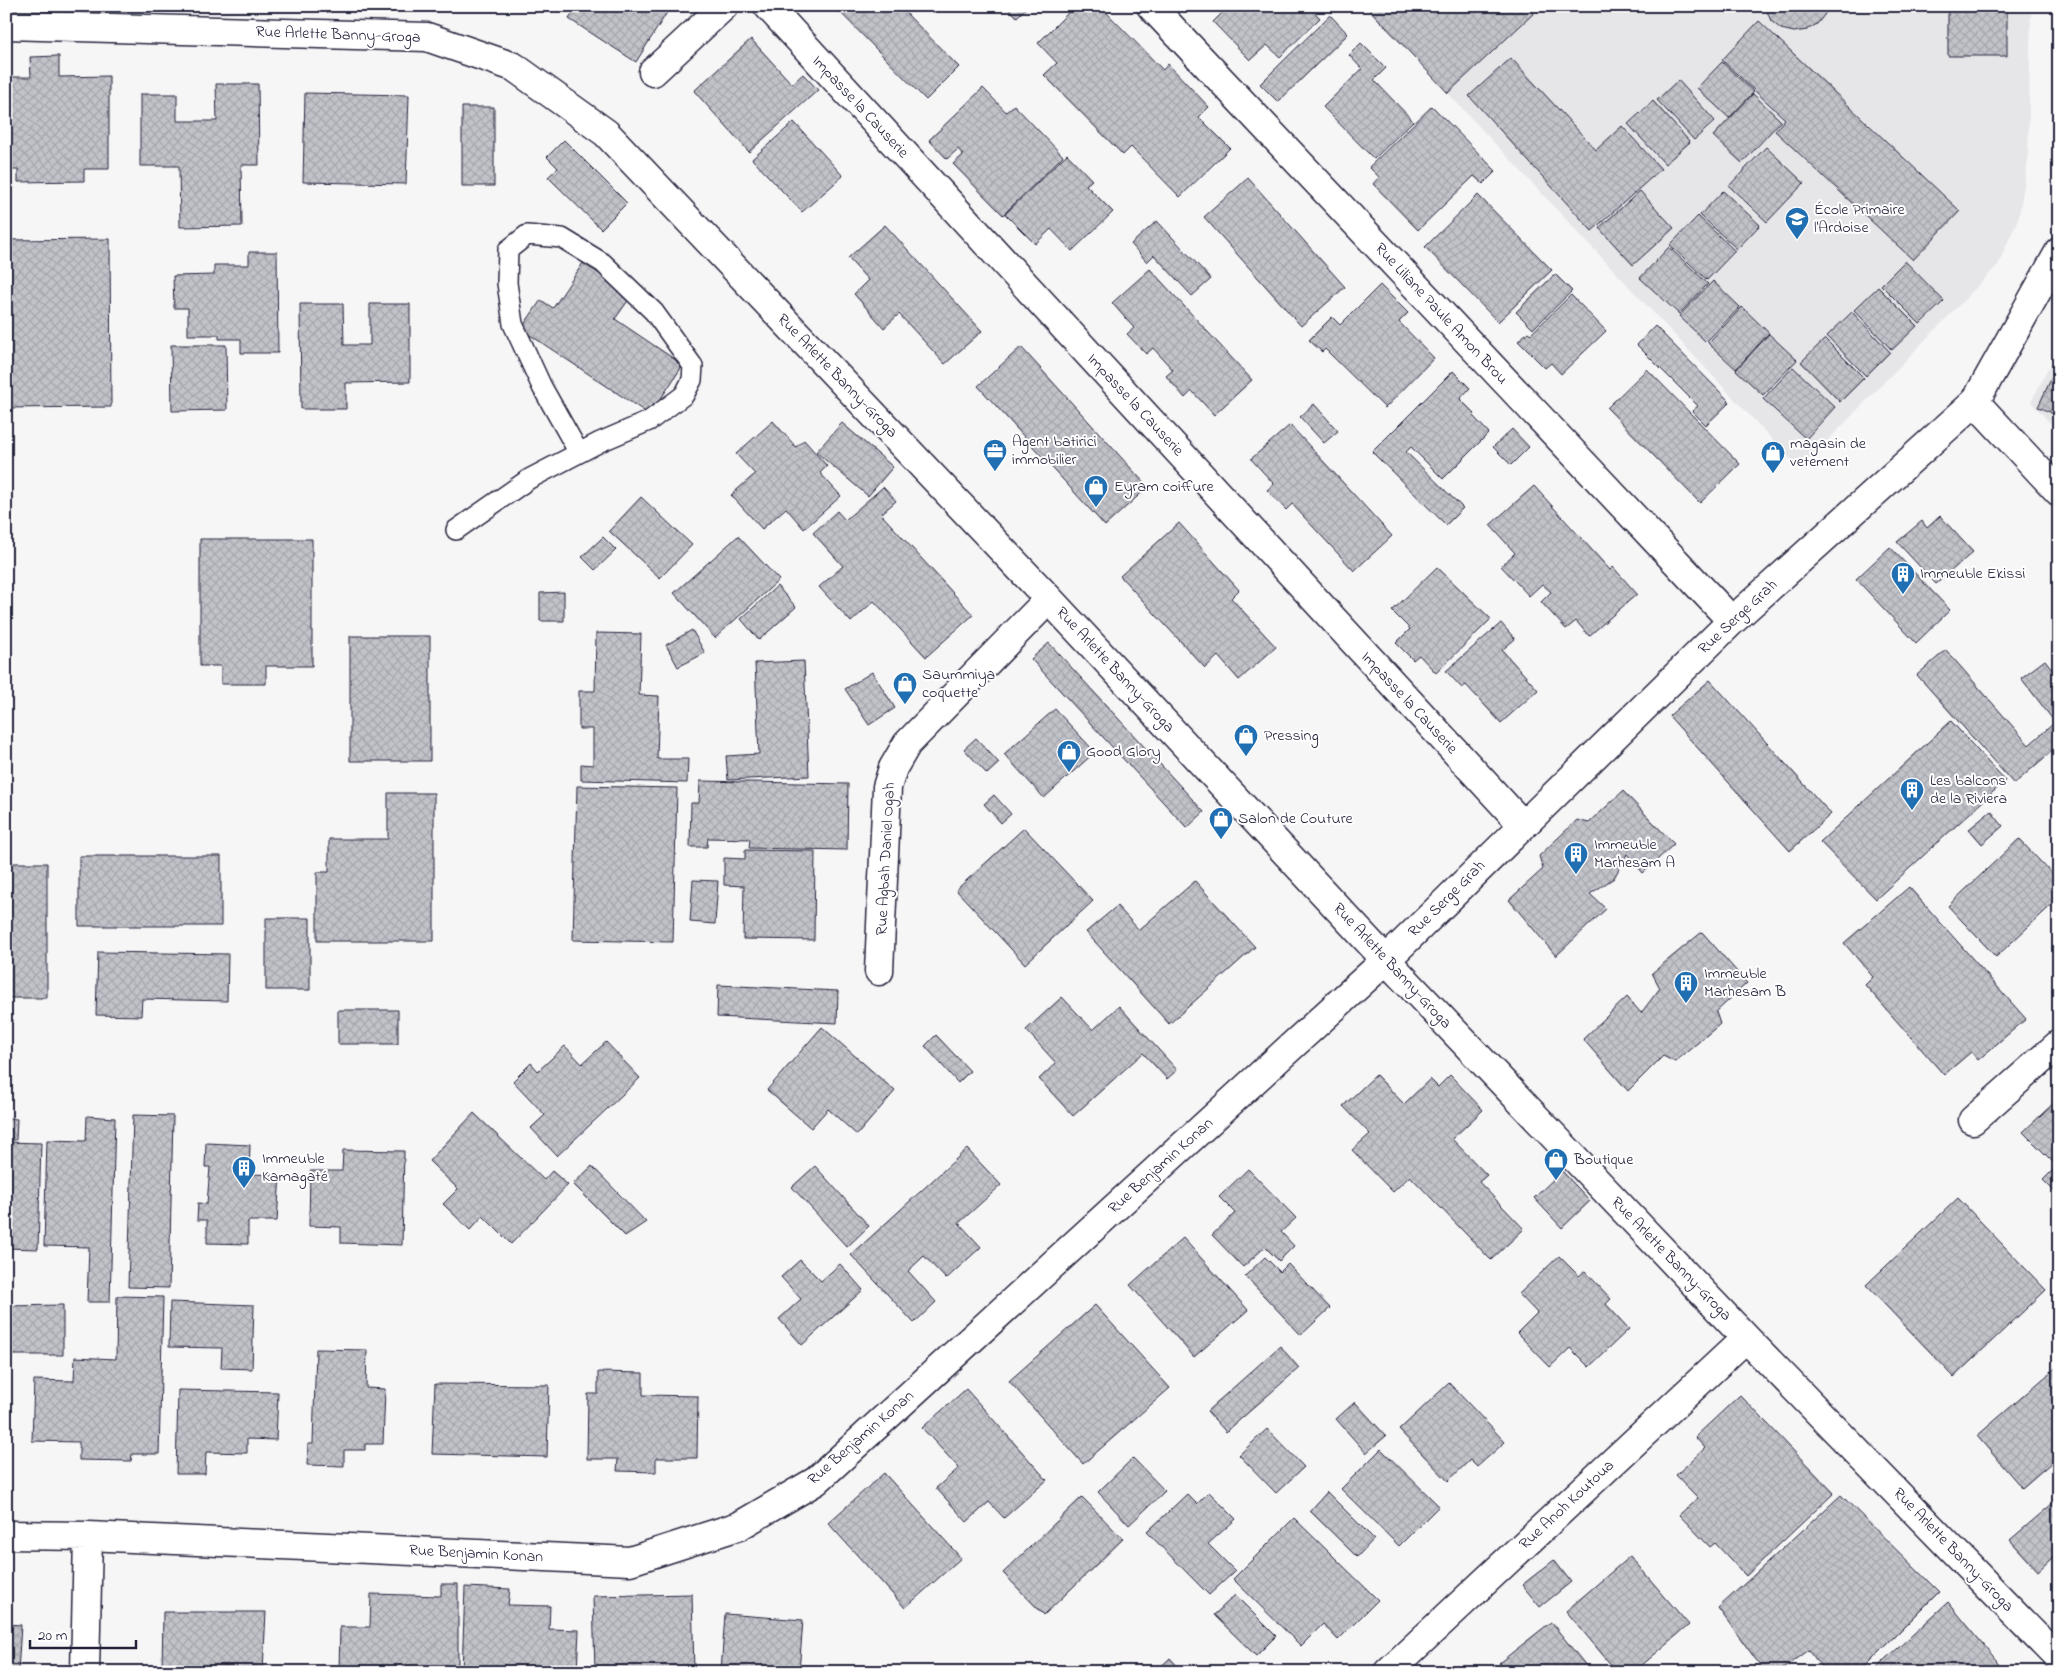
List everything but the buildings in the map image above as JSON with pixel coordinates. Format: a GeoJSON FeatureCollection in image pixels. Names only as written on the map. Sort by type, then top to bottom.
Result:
{"type":"FeatureCollection","features":[{"type":"Feature","properties":{"kind":"street"},"geometry":{"type":"LineString","coordinates":[[653,72],[724,6]]}},
{"type":"Feature","properties":{"kind":"street","name":"Impasse la Causerie"},"geometry":{"type":"LineString","coordinates":[[768,6],[1522,824]]}},
{"type":"Feature","properties":{"kind":"street","name":"Rue Liliane Paule Amon Brou"},"geometry":{"type":"LineString","coordinates":[[1150,6],[1732,621]]}},
{"type":"Feature","properties":{"kind":"street","name":"Rue Arlette Banny-Groga"},"geometry":{"type":"LineString","coordinates":[[6,25],[427,37],[514,67],[606,134],[1049,599],[1386,960],[1746,1338],[2059,1659]]}},
{"type":"Feature","properties":{"kind":"street","name":"Rue Serge Grah"},"geometry":{"type":"LineString","coordinates":[[1386,960],[1522,824],[1732,621],[1976,402],[2059,252]]}},
{"type":"Feature","properties":{"kind":"street"},"geometry":{"type":"LineString","coordinates":[[1976,402],[2059,492]]}},
{"type":"Feature","properties":{"kind":"street","name":"Rue Agbah Daniel Ogah"},"geometry":{"type":"LineString","coordinates":[[880,971],[887,787],[893,768],[907,744],[1049,599]]}},
{"type":"Feature","properties":{"kind":"street","name":"Rue Benjamin Konan"},"geometry":{"type":"LineString","coordinates":[[6,1535],[88,1536],[630,1561],[739,1526],[816,1481],[1386,960]]}},
{"type":"Feature","properties":{"kind":"street"},"geometry":{"type":"LineString","coordinates":[[1972,1120],[2059,1044]]}},
{"type":"Feature","properties":{"kind":"street","name":"Rue Anoh Koutoua"},"geometry":{"type":"LineString","coordinates":[[1388,1672],[1746,1338]]}},
{"type":"Feature","properties":{"kind":"street"},"geometry":{"type":"LineString","coordinates":[[85,1672],[88,1536]]}},
{"type":"Feature","properties":{"kind":"lane"},"geometry":{"type":"LineString","coordinates":[[456,530],[529,479],[648,421],[684,395],[692,380],[693,366],[654,312],[603,263],[562,238],[527,235],[508,250],[507,283],[513,324],[542,387],[579,453]]}},
{"type":"Feature","properties":{"kind":"shaded area","name":"École Primaire l'Ardoise"},"geometry":{"type":"Polygon","coordinates":[[[1366,6],[2031,6],[2028,160],[2019,216],[1998,265],[1800,469],[1366,6]]]}},
{"type":"Feature","properties":{"kind":"shaded area"},"geometry":{"type":"Polygon","coordinates":[[[2059,348],[2059,433],[2031,402],[2059,348]]]}},
{"type":"Feature","properties":{"kind":"place","name":"École Primaire l'Ardoise"},"geometry":{"type":"Point","coordinates":[1797,240]}},
{"type":"Feature","properties":{"kind":"place","name":"Agent batirici immobilier"},"geometry":{"type":"Point","coordinates":[995,472]}},
{"type":"Feature","properties":{"kind":"place","name":"magasin de vetement"},"geometry":{"type":"Point","coordinates":[1773,474]}},
{"type":"Feature","properties":{"kind":"place","name":"Eyram coiffure"},"geometry":{"type":"Point","coordinates":[1096,508]}},
{"type":"Feature","properties":{"kind":"place","name":"Immeuble Ekissi"},"geometry":{"type":"Point","coordinates":[1903,595]}},
{"type":"Feature","properties":{"kind":"place","name":"Saummiya coquette"},"geometry":{"type":"Point","coordinates":[905,705]}},
{"type":"Feature","properties":{"kind":"place","name":"Pressing"},"geometry":{"type":"Point","coordinates":[1246,757]}},
{"type":"Feature","properties":{"kind":"place","name":"Good Glory"},"geometry":{"type":"Point","coordinates":[1069,773]}},
{"type":"Feature","properties":{"kind":"place","name":"Les balcons de la Riviera"},"geometry":{"type":"Point","coordinates":[1912,811]}},
{"type":"Feature","properties":{"kind":"place","name":"Salon de Couture"},"geometry":{"type":"Point","coordinates":[1221,840]}},
{"type":"Feature","properties":{"kind":"place","name":"Immeuble Marhesam A"},"geometry":{"type":"Point","coordinates":[1576,875]}},
{"type":"Feature","properties":{"kind":"place","name":"Immeuble Marhesam B"},"geometry":{"type":"Point","coordinates":[1686,1004]}},
{"type":"Feature","properties":{"kind":"place","name":"Boutique"},"geometry":{"type":"Point","coordinates":[1556,1181]}},
{"type":"Feature","properties":{"kind":"place","name":"Immeuble Kamagaté"},"geometry":{"type":"Point","coordinates":[244,1189]}}]}
